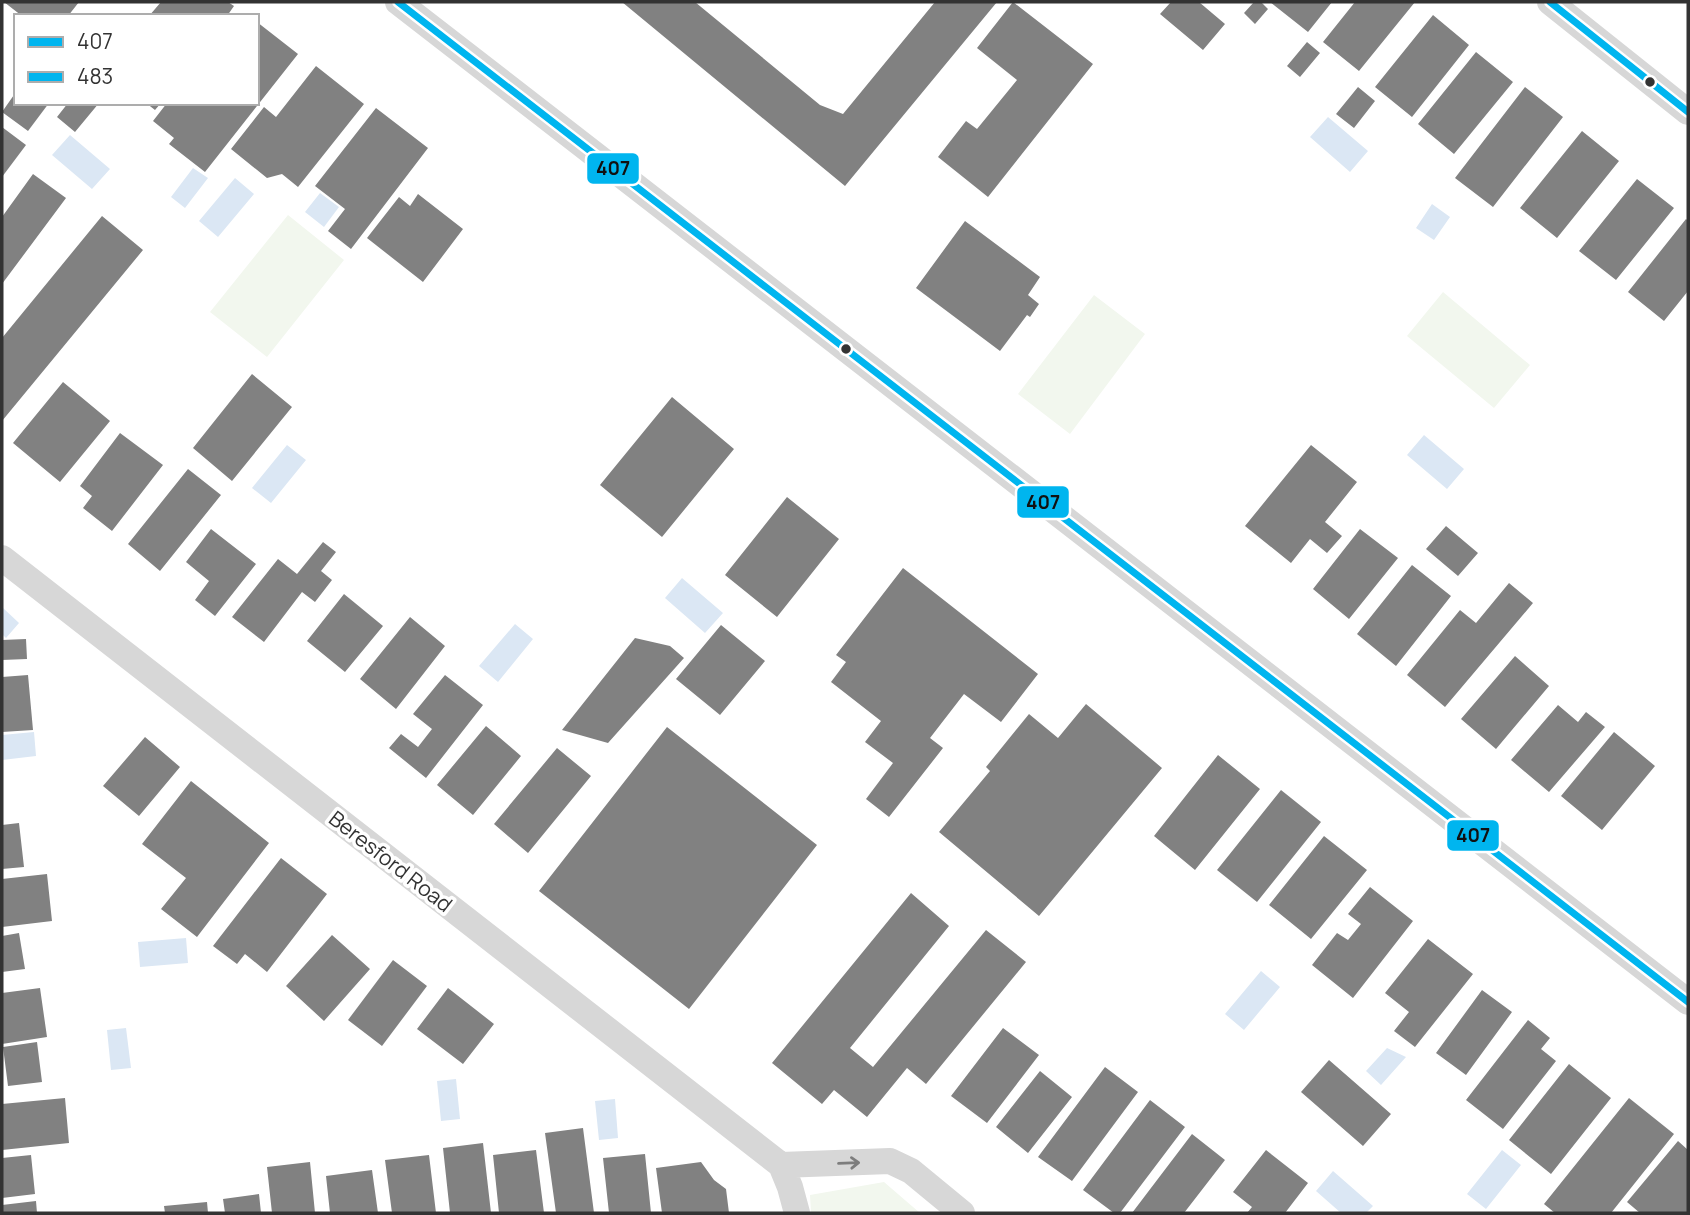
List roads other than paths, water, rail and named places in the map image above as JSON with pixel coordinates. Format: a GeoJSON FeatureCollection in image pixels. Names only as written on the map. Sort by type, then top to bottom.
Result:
{"type":"FeatureCollection","features":[{"type":"Feature","properties":{"kind":"street"},"geometry":{"type":"LineString","coordinates":[[398,2],[1688,1002]]}},
{"type":"Feature","properties":{"kind":"street"},"geometry":{"type":"LineString","coordinates":[[1550,2],[1688,112]]}},
{"type":"Feature","properties":{"kind":"street","name":"Beresford Road"},"geometry":{"type":"LineString","coordinates":[[2,558],[781,1165]]}},
{"type":"Feature","properties":{"kind":"street"},"geometry":{"type":"LineString","coordinates":[[797,1213],[781,1165],[890,1161],[911,1171],[962,1213]]}}]}
